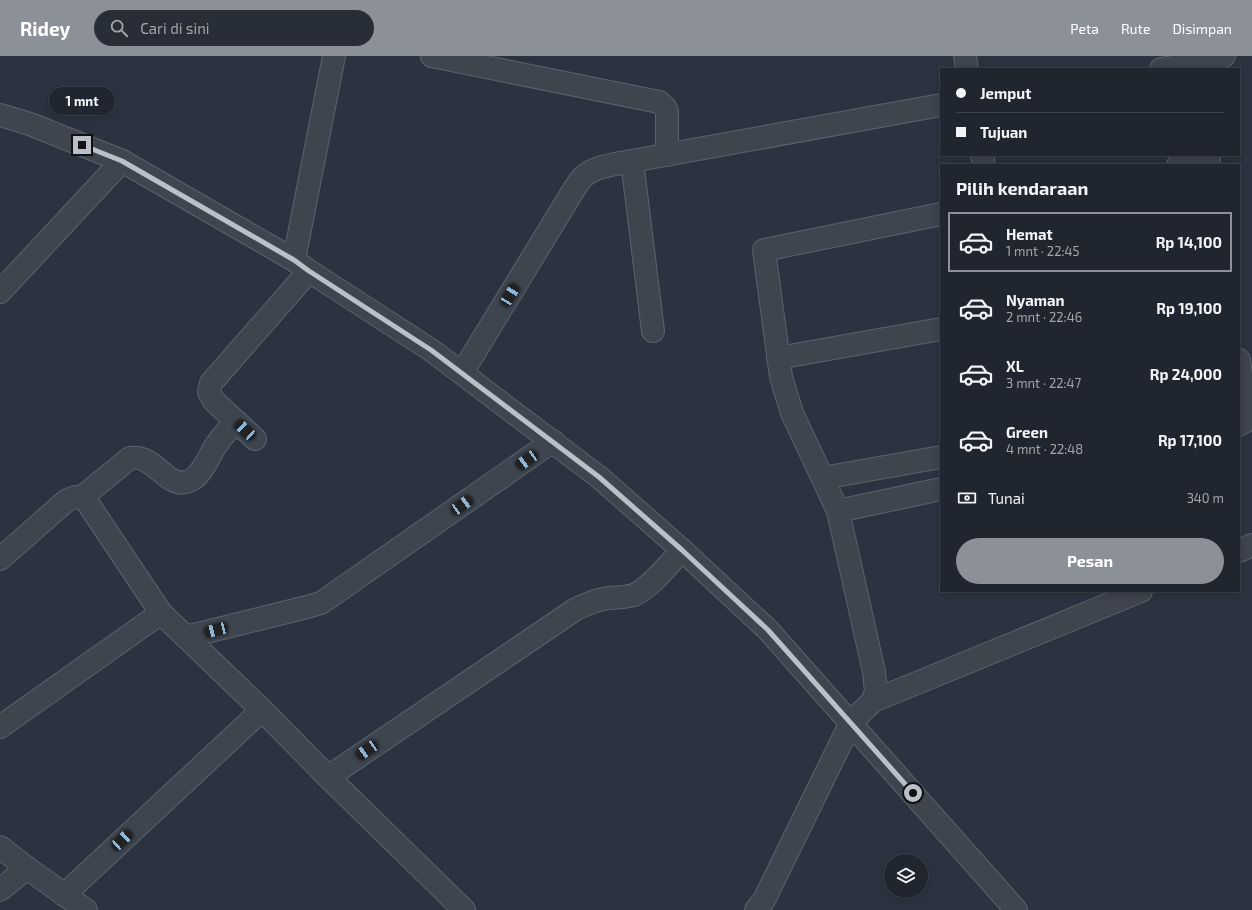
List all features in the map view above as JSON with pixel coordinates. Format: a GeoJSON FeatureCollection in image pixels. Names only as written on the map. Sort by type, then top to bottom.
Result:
{"type":"FeatureCollection","features":[{"type":"Feature","properties":{"kind":"street"},"geometry":{"type":"LineString","coordinates":[[254,439],[214,401],[209,392],[211,383],[301,265],[334,56]]}},
{"type":"Feature","properties":{"kind":"street"},"geometry":{"type":"LineString","coordinates":[[432,56],[659,102],[665,107],[667,112],[667,155]]}},
{"type":"Feature","properties":{"kind":"street"},"geometry":{"type":"LineString","coordinates":[[965,56],[967,68]]}},
{"type":"Feature","properties":{"kind":"street"},"geometry":{"type":"LineString","coordinates":[[1166,68],[1224,56]]}},
{"type":"Feature","properties":{"kind":"street"},"geometry":{"type":"LineString","coordinates":[[462,374],[573,191],[582,178],[592,171],[632,161],[940,105]]}},
{"type":"Feature","properties":{"kind":"street"},"geometry":{"type":"LineString","coordinates":[[0,115],[30,124],[122,161],[301,265],[431,350],[553,441],[599,477],[682,550],[768,630],[1016,910]]}},
{"type":"Feature","properties":{"kind":"street"},"geometry":{"type":"LineString","coordinates":[[1184,164],[1209,160]]}},
{"type":"Feature","properties":{"kind":"street"},"geometry":{"type":"LineString","coordinates":[[0,292],[122,161]]}},
{"type":"Feature","properties":{"kind":"street"},"geometry":{"type":"LineString","coordinates":[[632,161],[652,331]]}},
{"type":"Feature","properties":{"kind":"street"},"geometry":{"type":"LineString","coordinates":[[873,701],[876,691],[874,672],[838,511],[792,413],[781,377],[764,250],[940,214]]}},
{"type":"Feature","properties":{"kind":"street"},"geometry":{"type":"LineString","coordinates":[[778,358],[940,329]]}},
{"type":"Feature","properties":{"kind":"street"},"geometry":{"type":"LineString","coordinates":[[1240,367],[1246,410],[1244,422],[1240,424]]}},
{"type":"Feature","properties":{"kind":"street"},"geometry":{"type":"LineString","coordinates":[[82,497],[130,458],[139,457],[150,463],[173,482],[183,483],[193,479],[200,472],[225,432],[236,421]]}},
{"type":"Feature","properties":{"kind":"street"},"geometry":{"type":"LineString","coordinates":[[186,637],[321,603],[553,441]]}},
{"type":"Feature","properties":{"kind":"street"},"geometry":{"type":"LineString","coordinates":[[823,478],[940,457]]}},
{"type":"Feature","properties":{"kind":"street"},"geometry":{"type":"LineString","coordinates":[[838,511],[940,489]]}},
{"type":"Feature","properties":{"kind":"street"},"geometry":{"type":"LineString","coordinates":[[0,559],[66,501],[74,496],[82,497],[87,502],[161,613],[262,710],[464,910]]}},
{"type":"Feature","properties":{"kind":"street"},"geometry":{"type":"LineString","coordinates":[[1240,551],[1252,545]]}},
{"type":"Feature","properties":{"kind":"street"},"geometry":{"type":"LineString","coordinates":[[328,777],[576,609],[602,599],[620,598],[634,594],[646,588],[682,550]]}},
{"type":"Feature","properties":{"kind":"street"},"geometry":{"type":"LineString","coordinates":[[756,910],[764,900],[851,722],[873,701],[1139,592]]}},
{"type":"Feature","properties":{"kind":"street"},"geometry":{"type":"LineString","coordinates":[[0,727],[161,613]]}},
{"type":"Feature","properties":{"kind":"street"},"geometry":{"type":"LineString","coordinates":[[64,895],[262,710]]}},
{"type":"Feature","properties":{"kind":"street"},"geometry":{"type":"LineString","coordinates":[[0,847],[86,910]]}},
{"type":"Feature","properties":{"kind":"street"},"geometry":{"type":"LineString","coordinates":[[0,890],[27,868]]}},
{"type":"Feature","properties":{"kind":"route"},"geometry":{"type":"LineString","coordinates":[[82,145],[122,161],[294,260],[431,350],[553,441],[599,477],[682,550],[768,630],[817,683],[913,793]]}}]}
